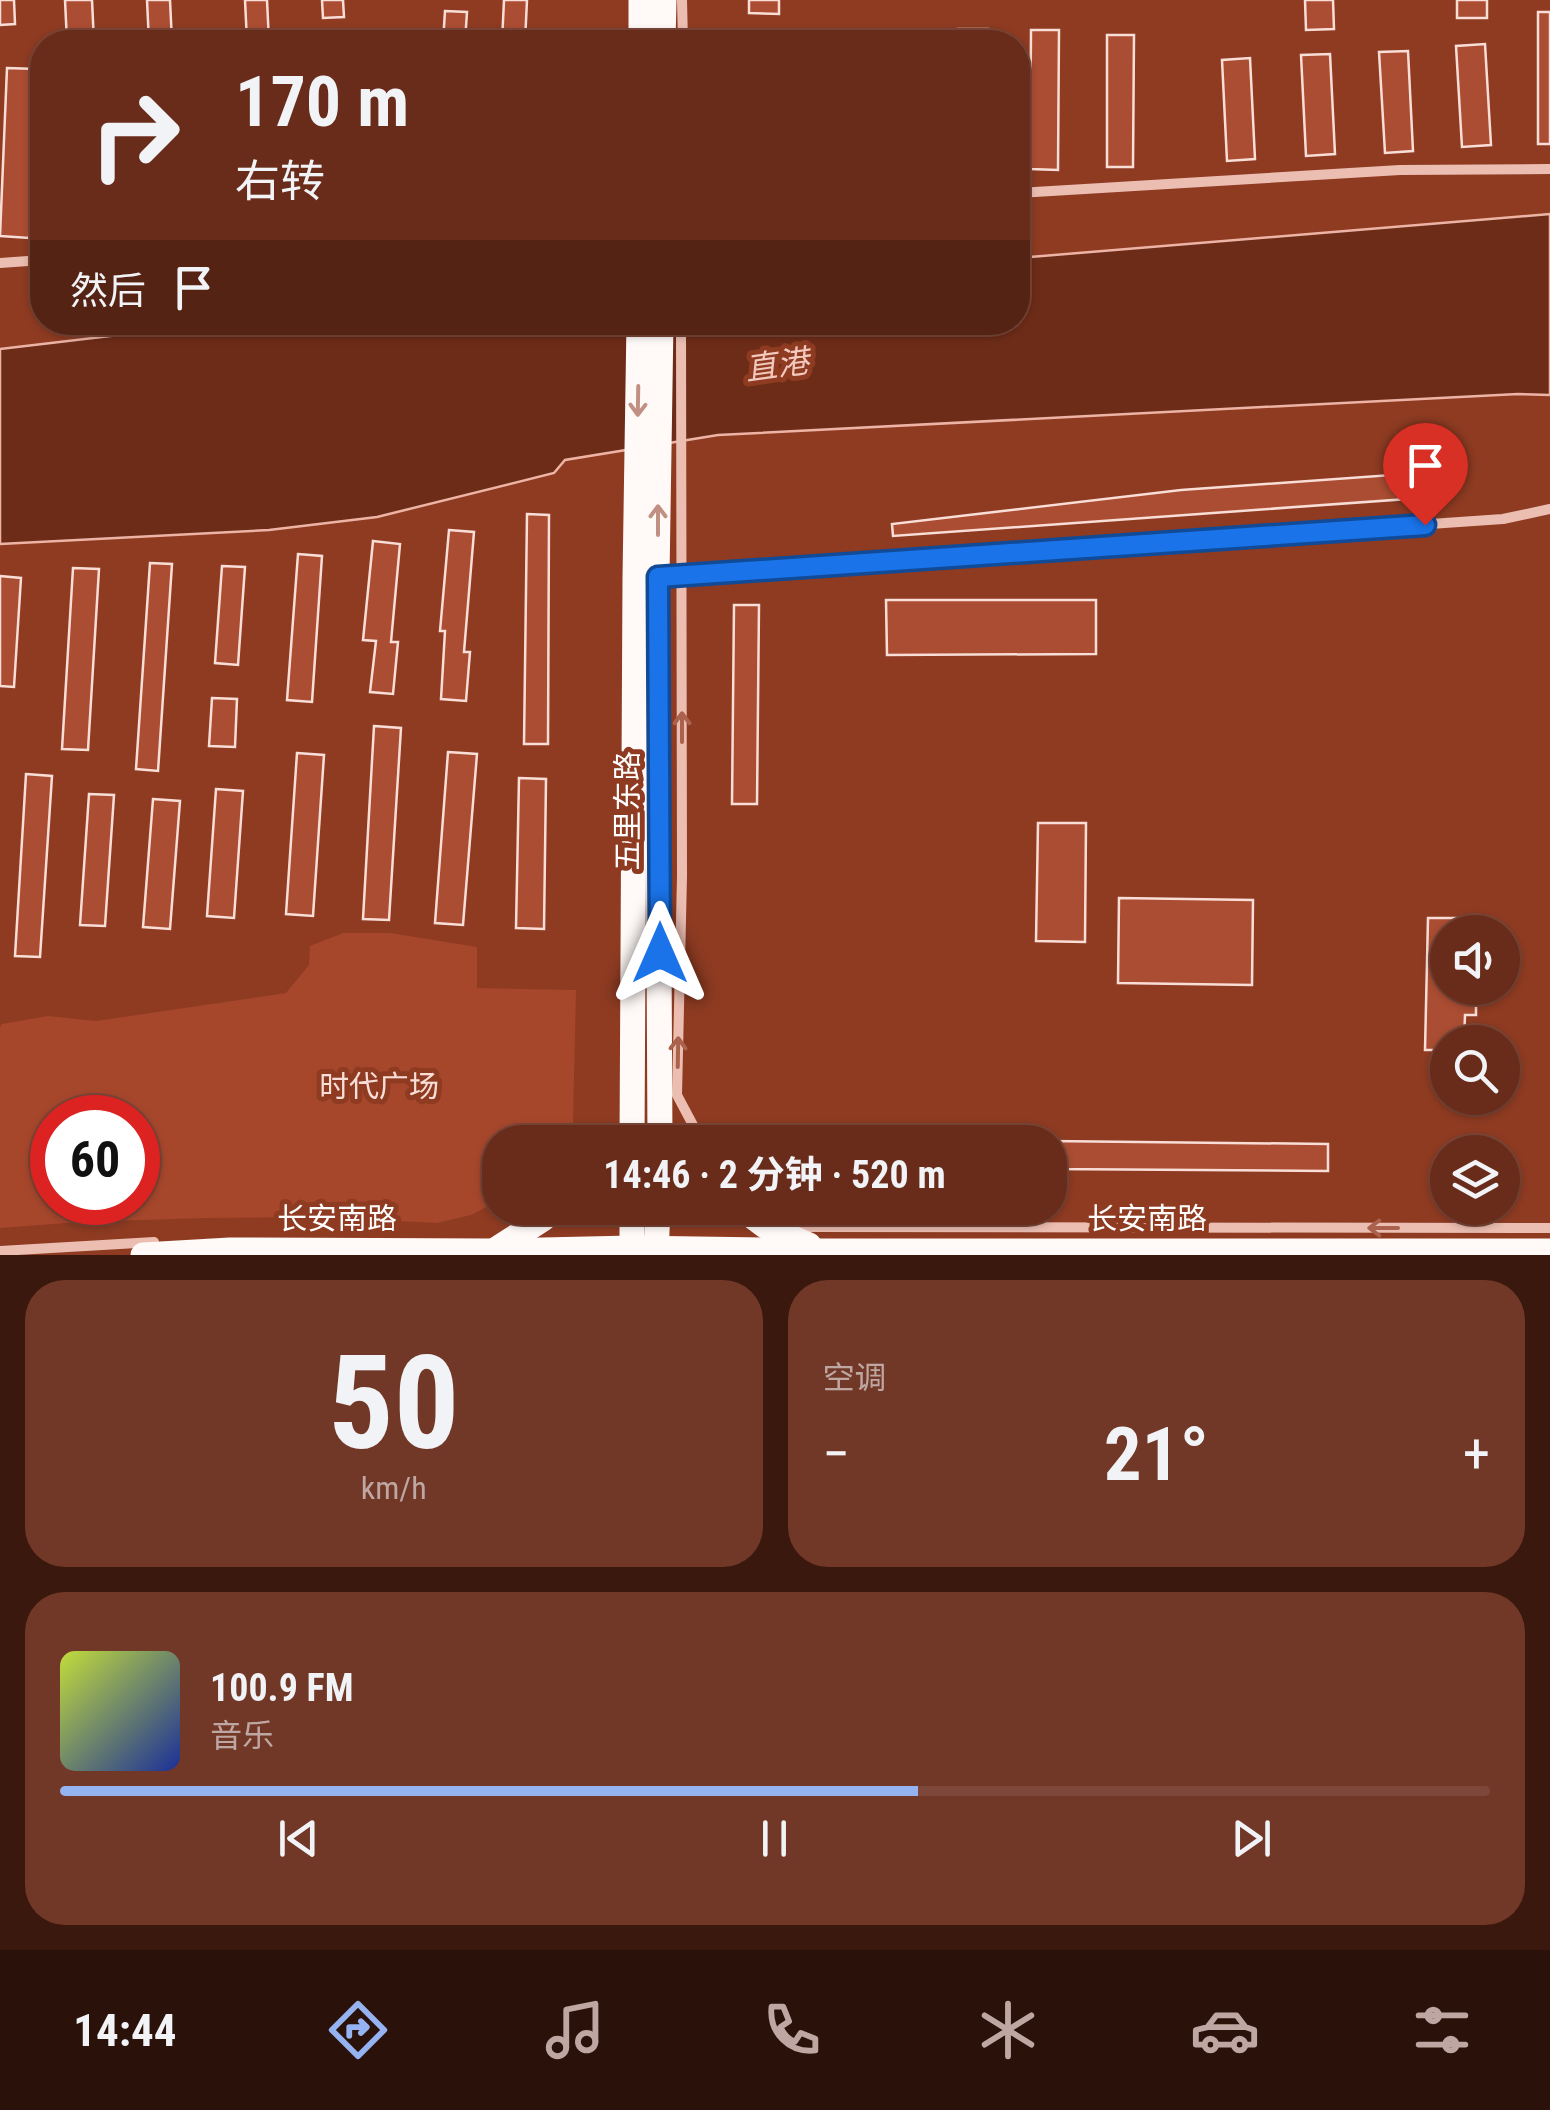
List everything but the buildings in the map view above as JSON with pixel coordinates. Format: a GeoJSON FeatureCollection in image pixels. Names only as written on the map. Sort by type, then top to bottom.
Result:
{"type":"FeatureCollection","features":[{"type":"Feature","properties":{"kind":"main road"},"geometry":{"type":"LineString","coordinates":[[642,0],[642,30]]}},
{"type":"Feature","properties":{"kind":"main road"},"geometry":{"type":"LineString","coordinates":[[663,30],[664,0]]}},
{"type":"Feature","properties":{"kind":"main road"},"geometry":{"type":"LineString","coordinates":[[641,335],[658,479]]}},
{"type":"Feature","properties":{"kind":"main road"},"geometry":{"type":"LineString","coordinates":[[658,479],[661,335]]}},
{"type":"Feature","properties":{"kind":"main road","name":"五里东路"},"geometry":{"type":"LineString","coordinates":[[658,479],[661,1125]]}},
{"type":"Feature","properties":{"kind":"main road","name":"五里东路"},"geometry":{"type":"LineString","coordinates":[[632,1125],[658,577]]}},
{"type":"Feature","properties":{"kind":"main road"},"geometry":{"type":"LineString","coordinates":[[662,1104],[673,1125]]}},
{"type":"Feature","properties":{"kind":"main road"},"geometry":{"type":"LineString","coordinates":[[625,1125],[632,1113]]}},
{"type":"Feature","properties":{"kind":"main road"},"geometry":{"type":"LineString","coordinates":[[493,1251],[534,1225]]}},
{"type":"Feature","properties":{"kind":"main road"},"geometry":{"type":"LineString","coordinates":[[637,1225],[644,1252]]}},
{"type":"Feature","properties":{"kind":"main road"},"geometry":{"type":"LineString","coordinates":[[644,1252],[653,1225]]}},
{"type":"Feature","properties":{"kind":"main road"},"geometry":{"type":"LineString","coordinates":[[764,1225],[823,1251]]}},
{"type":"Feature","properties":{"kind":"main road","name":"长安南路"},"geometry":{"type":"LineString","coordinates":[[143,1255],[230,1250],[1550,1251]]}},
{"type":"Feature","properties":{"kind":"street"},"geometry":{"type":"LineString","coordinates":[[682,0],[683,30]]}},
{"type":"Feature","properties":{"kind":"street"},"geometry":{"type":"LineString","coordinates":[[1030,193],[1400,170],[1550,169]]}},
{"type":"Feature","properties":{"kind":"street"},"geometry":{"type":"LineString","coordinates":[[0,263],[30,261]]}},
{"type":"Feature","properties":{"kind":"street"},"geometry":{"type":"LineString","coordinates":[[658,479],[679,335]]}},
{"type":"Feature","properties":{"kind":"street"},"geometry":{"type":"LineString","coordinates":[[693,1125],[677,1096],[682,876],[658,577],[1484,521],[1550,509]]}},
{"type":"Feature","properties":{"kind":"street"},"geometry":{"type":"LineString","coordinates":[[804,1225],[1550,1228]]}},
{"type":"Feature","properties":{"kind":"street"},"geometry":{"type":"LineString","coordinates":[[0,1251],[230,1240],[460,1238]]}},
{"type":"Feature","properties":{"kind":"green space","name":"时代广场"},"geometry":{"type":"Polygon","coordinates":[[[343,933],[390,933],[477,947],[477,988],[576,990],[572,1125],[482,1125],[482,1209],[437,1223],[316,1217],[160,1219],[160,1095],[30,1095],[30,1225],[40,1225],[0,1228],[2,1024],[48,1016],[96,1021],[286,993],[309,965],[310,946],[343,933]]]}},
{"type":"Feature","properties":{"kind":"water","name":"直港"},"geometry":{"type":"Polygon","coordinates":[[[1550,214],[1550,395],[718,435],[565,460],[554,473],[377,517],[269,530],[0,544],[0,349],[119,335],[1030,335],[1030,257],[1550,214]]]}},
{"type":"Feature","properties":{"kind":"route"},"geometry":{"type":"LineString","coordinates":[[660,953],[658,577],[1425,525]]}}]}
